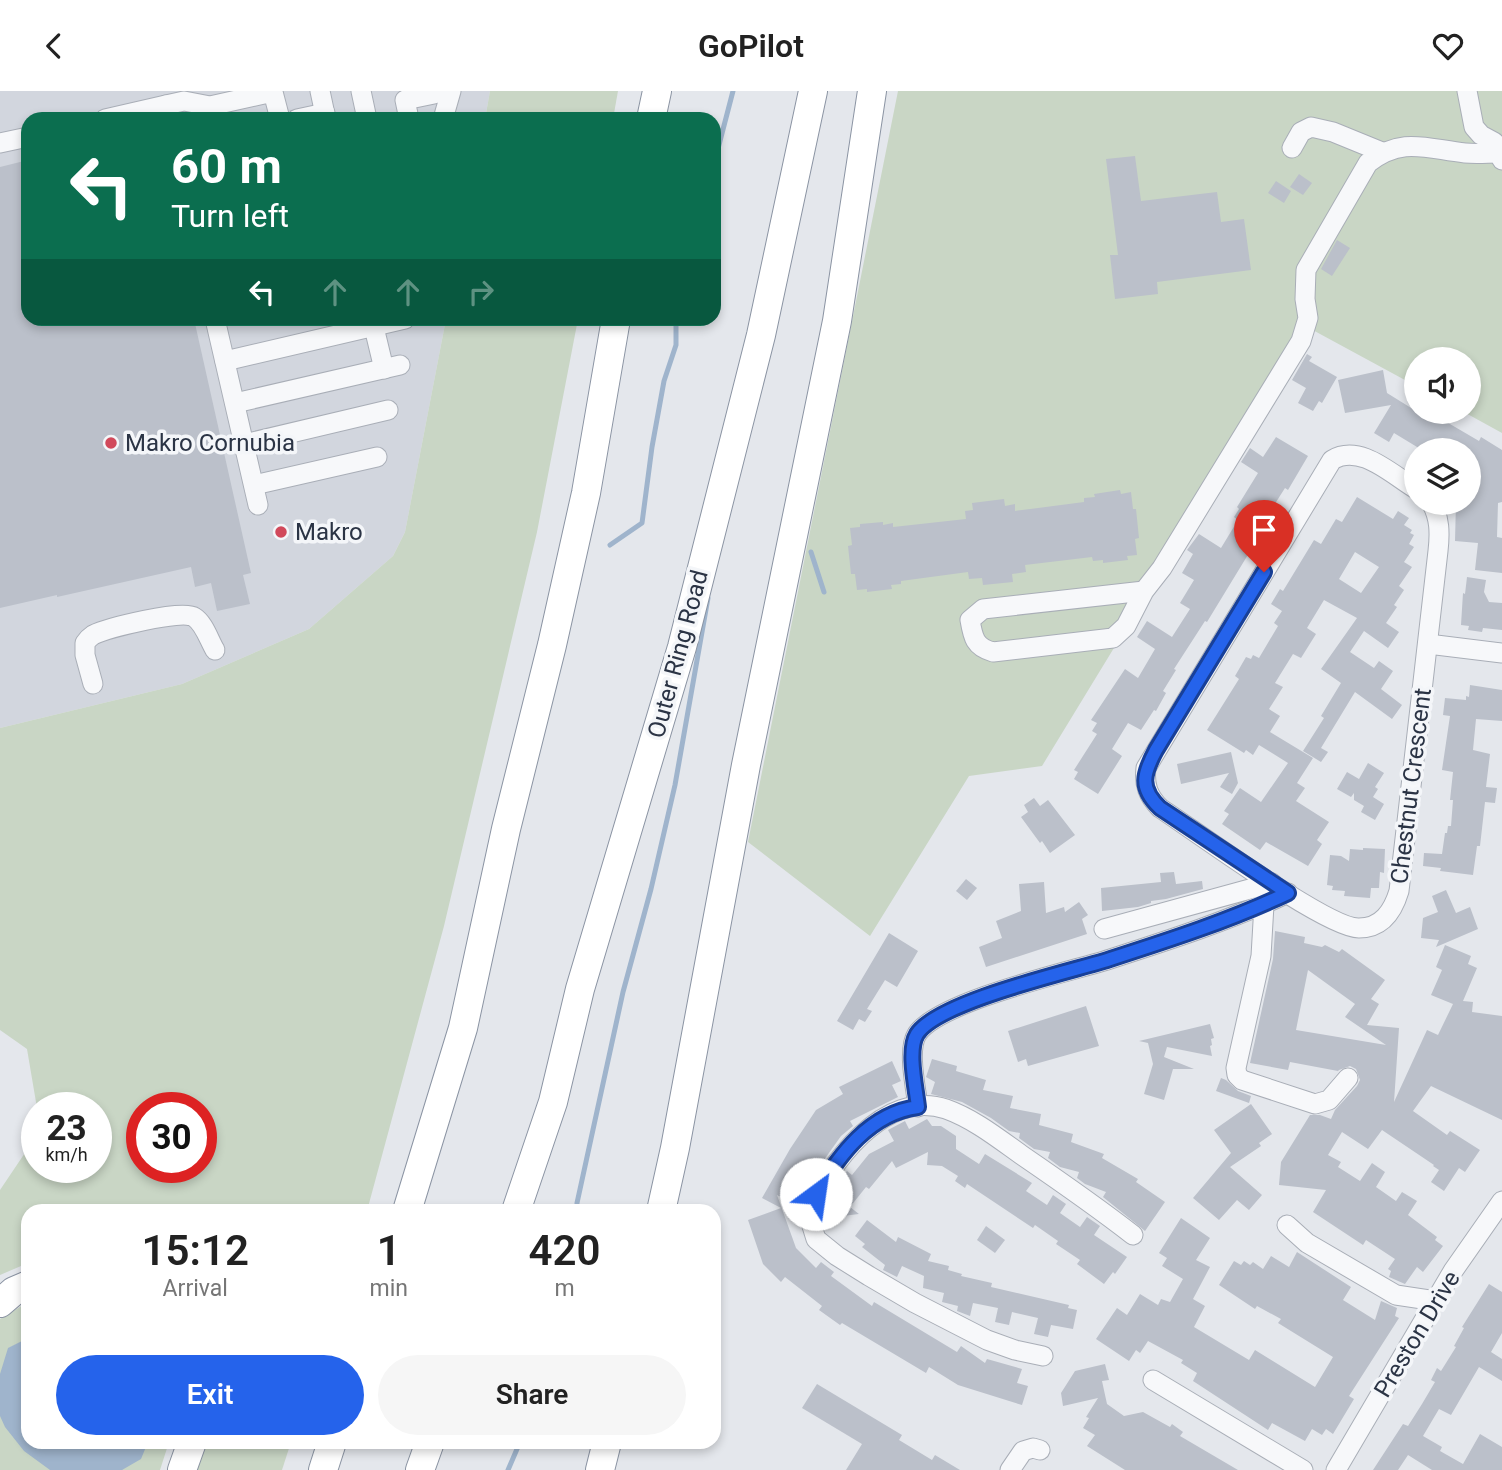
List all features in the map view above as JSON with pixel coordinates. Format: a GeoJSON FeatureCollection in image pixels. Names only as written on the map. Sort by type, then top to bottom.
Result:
{"type":"FeatureCollection","features":[{"type":"Feature","properties":{"kind":"highway"},"geometry":{"type":"LineString","coordinates":[[652,112],[657,91]]}},
{"type":"Feature","properties":{"kind":"highway","name":"Outer Ring Road"},"geometry":{"type":"LineString","coordinates":[[518,1204],[553,1102],[580,989],[682,647],[761,335],[813,91]]}},
{"type":"Feature","properties":{"kind":"highway"},"geometry":{"type":"LineString","coordinates":[[663,1204],[749,751],[838,321],[872,91]]}},
{"type":"Feature","properties":{"kind":"highway"},"geometry":{"type":"LineString","coordinates":[[410,1204],[463,1028],[506,829],[552,645],[580,518],[615,326]]}},
{"type":"Feature","properties":{"kind":"highway"},"geometry":{"type":"LineString","coordinates":[[0,1303],[21,1288]]}},
{"type":"Feature","properties":{"kind":"highway"},"geometry":{"type":"LineString","coordinates":[[182,1470],[190,1449]]}},
{"type":"Feature","properties":{"kind":"highway"},"geometry":{"type":"LineString","coordinates":[[323,1470],[330,1449]]}},
{"type":"Feature","properties":{"kind":"highway"},"geometry":{"type":"LineString","coordinates":[[420,1470],[428,1449]]}},
{"type":"Feature","properties":{"kind":"highway"},"geometry":{"type":"LineString","coordinates":[[600,1470],[605,1449]]}},
{"type":"Feature","properties":{"kind":"street"},"geometry":{"type":"LineString","coordinates":[[320,91],[324,112]]}},
{"type":"Feature","properties":{"kind":"street"},"geometry":{"type":"LineString","coordinates":[[361,91],[366,112]]}},
{"type":"Feature","properties":{"kind":"street"},"geometry":{"type":"LineString","coordinates":[[406,103],[434,94],[435,91]]}},
{"type":"Feature","properties":{"kind":"street"},"geometry":{"type":"LineString","coordinates":[[445,112],[451,91]]}},
{"type":"Feature","properties":{"kind":"street"},"geometry":{"type":"LineString","coordinates":[[1467,91],[1474,127],[1499,149]]}},
{"type":"Feature","properties":{"kind":"street"},"geometry":{"type":"LineString","coordinates":[[168,112],[184,101],[210,106],[273,92],[278,112]]}},
{"type":"Feature","properties":{"kind":"street"},"geometry":{"type":"LineString","coordinates":[[1292,148],[1301,132],[1311,127],[1333,132],[1382,152]]}},
{"type":"Feature","properties":{"kind":"street"},"geometry":{"type":"LineString","coordinates":[[0,143],[21,138]]}},
{"type":"Feature","properties":{"kind":"street"},"geometry":{"type":"LineString","coordinates":[[1144,591],[983,609],[970,620],[972,636],[983,649],[993,652],[1114,638],[1126,626],[1144,591],[1162,568],[1301,341],[1308,318],[1305,299],[1306,270],[1368,163],[1382,152],[1407,146],[1424,145],[1466,153],[1499,149]]}},
{"type":"Feature","properties":{"kind":"street"},"geometry":{"type":"LineString","coordinates":[[218,326],[256,495],[377,457]]}},
{"type":"Feature","properties":{"kind":"street"},"geometry":{"type":"LineString","coordinates":[[225,361],[361,326]]}},
{"type":"Feature","properties":{"kind":"street"},"geometry":{"type":"LineString","coordinates":[[235,403],[392,367],[374,326]]}},
{"type":"Feature","properties":{"kind":"street"},"geometry":{"type":"LineString","coordinates":[[244,444],[388,411]]}},
{"type":"Feature","properties":{"kind":"street","name":"Chestnut Crescent"},"geometry":{"type":"LineString","coordinates":[[1404,482],[1359,455],[1348,453],[1332,460],[1146,768],[1147,791],[1160,808],[1280,888],[1345,926],[1369,927],[1382,921],[1390,914],[1399,891],[1440,530],[1437,515]]}},
{"type":"Feature","properties":{"kind":"street"},"geometry":{"type":"LineString","coordinates":[[93,684],[85,655],[85,643],[91,636],[107,631],[183,613],[198,620],[215,650]]}},
{"type":"Feature","properties":{"kind":"street"},"geometry":{"type":"LineString","coordinates":[[1428,645],[1502,653]]}},
{"type":"Feature","properties":{"kind":"street"},"geometry":{"type":"LineString","coordinates":[[918,1107],[912,1049],[918,1033],[931,1022],[973,1000],[1105,960],[1264,905],[1280,888]]}},
{"type":"Feature","properties":{"kind":"street"},"geometry":{"type":"LineString","coordinates":[[1104,929],[1280,888]]}},
{"type":"Feature","properties":{"kind":"street"},"geometry":{"type":"LineString","coordinates":[[1264,905],[1261,956],[1236,1068],[1237,1075],[1242,1080],[1315,1104],[1329,1100],[1348,1078]]}},
{"type":"Feature","properties":{"kind":"street"},"geometry":{"type":"LineString","coordinates":[[1043,1356],[987,1340],[915,1303],[837,1256],[816,1238],[808,1213],[832,1167],[856,1138],[905,1108],[943,1108],[972,1121],[1084,1197],[1133,1235]]}},
{"type":"Feature","properties":{"kind":"street","name":"Preston Drive"},"geometry":{"type":"LineString","coordinates":[[1336,1470],[1453,1271],[1502,1201]]}},
{"type":"Feature","properties":{"kind":"street"},"geometry":{"type":"LineString","coordinates":[[1287,1225],[1307,1243],[1396,1295],[1436,1301]]}},
{"type":"Feature","properties":{"kind":"street"},"geometry":{"type":"LineString","coordinates":[[1153,1380],[1303,1470]]}},
{"type":"Feature","properties":{"kind":"street"},"geometry":{"type":"LineString","coordinates":[[1010,1470],[1023,1451],[1040,1450]]}},
{"type":"Feature","properties":{"kind":"shaded area"},"geometry":{"type":"Polygon","coordinates":[[[0,91],[490,91],[486,112],[21,112],[21,326],[445,326],[405,532],[393,556],[309,629],[182,684],[0,728],[0,91]]]}},
{"type":"Feature","properties":{"kind":"green space"},"geometry":{"type":"Polygon","coordinates":[[[490,91],[618,91],[614,112],[486,112],[490,91]]]}},
{"type":"Feature","properties":{"kind":"green space"},"geometry":{"type":"Polygon","coordinates":[[[898,91],[1502,91],[1502,433],[1481,421],[1481,347],[1404,347],[1404,379],[1309,328],[1042,766],[969,776],[870,936],[748,842],[898,91]]]}},
{"type":"Feature","properties":{"kind":"green space"},"geometry":{"type":"Polygon","coordinates":[[[445,326],[577,326],[537,532],[444,926],[369,1204],[21,1204],[21,1266],[0,1275],[0,1190],[21,1159],[21,1183],[112,1183],[112,1092],[34,1092],[27,1049],[0,1030],[0,728],[182,684],[309,629],[393,556],[405,532],[445,326]]]}},
{"type":"Feature","properties":{"kind":"green space"},"geometry":{"type":"Polygon","coordinates":[[[21,1306],[21,1449],[167,1449],[160,1470],[0,1470],[0,1319],[21,1306]]]}},
{"type":"Feature","properties":{"kind":"green space"},"geometry":{"type":"Polygon","coordinates":[[[202,1449],[289,1449],[282,1470],[195,1470],[202,1449]]]}},
{"type":"Feature","properties":{"kind":"water"},"geometry":{"type":"Polygon","coordinates":[[[21,1342],[21,1447],[0,1416],[0,1374],[8,1348],[21,1342]]]}},
{"type":"Feature","properties":{"kind":"water"},"geometry":{"type":"Polygon","coordinates":[[[22,1449],[145,1449],[141,1459],[122,1470],[50,1470],[22,1449]]]}},
{"type":"Feature","properties":{"kind":"building"},"geometry":{"type":"Polygon","coordinates":[[[1135,156],[1141,201],[1217,192],[1221,222],[1244,219],[1251,270],[1157,282],[1158,294],[1115,299],[1110,255],[1118,255],[1106,159],[1135,156]]]}},
{"type":"Feature","properties":{"kind":"building","name":"Makro Cornubia"},"geometry":{"type":"Polygon","coordinates":[[[21,162],[21,326],[196,326],[251,573],[243,575],[250,604],[217,611],[211,583],[195,587],[191,567],[0,608],[0,167],[21,162]]]}},
{"type":"Feature","properties":{"kind":"building"},"geometry":{"type":"Polygon","coordinates":[[[1299,174],[1312,183],[1303,195],[1290,187],[1299,174]]]}},
{"type":"Feature","properties":{"kind":"building"},"geometry":{"type":"Polygon","coordinates":[[[1276,181],[1291,191],[1284,203],[1268,193],[1276,181]]]}},
{"type":"Feature","properties":{"kind":"building"},"geometry":{"type":"Polygon","coordinates":[[[1337,240],[1350,248],[1332,276],[1321,269],[1337,240]]]}},
{"type":"Feature","properties":{"kind":"building"},"geometry":{"type":"Polygon","coordinates":[[[1307,354],[1312,357],[1309,361],[1337,377],[1322,403],[1319,401],[1313,411],[1298,403],[1306,388],[1292,380],[1307,354]]]}},
{"type":"Feature","properties":{"kind":"building"},"geometry":{"type":"Polygon","coordinates":[[[1383,370],[1387,393],[1404,404],[1404,424],[1450,424],[1474,438],[1404,439],[1394,433],[1389,442],[1374,433],[1391,405],[1345,413],[1338,380],[1383,370]]]}},
{"type":"Feature","properties":{"kind":"building"},"geometry":{"type":"Polygon","coordinates":[[[1276,437],[1308,456],[1288,490],[1285,488],[1264,521],[1272,525],[1264,538],[1260,535],[1207,622],[1205,621],[1174,669],[1176,670],[1163,691],[1166,693],[1156,711],[1154,710],[1141,730],[1128,723],[1112,749],[1122,756],[1098,794],[1074,779],[1078,772],[1074,770],[1097,734],[1092,731],[1097,723],[1091,720],[1125,669],[1138,678],[1155,649],[1137,637],[1147,621],[1172,637],[1190,609],[1180,603],[1194,580],[1182,573],[1193,554],[1187,550],[1199,534],[1221,548],[1238,520],[1234,517],[1239,509],[1237,507],[1258,473],[1241,462],[1250,448],[1263,457],[1276,437]]]}},
{"type":"Feature","properties":{"kind":"building"},"geometry":{"type":"Polygon","coordinates":[[[1481,437],[1502,450],[1502,502],[1498,503],[1497,537],[1502,538],[1502,573],[1475,570],[1478,543],[1455,541],[1456,515],[1481,515],[1481,437]]]}},
{"type":"Feature","properties":{"kind":"building"},"geometry":{"type":"Polygon","coordinates":[[[1120,490],[1121,494],[1131,492],[1133,509],[1136,509],[1139,538],[1135,539],[1137,555],[1127,556],[1128,560],[1103,563],[1103,560],[1093,561],[1092,557],[1025,565],[1026,572],[1012,574],[1013,582],[983,585],[982,578],[969,579],[968,572],[901,581],[901,584],[891,585],[892,589],[867,592],[867,589],[857,590],[855,574],[851,574],[848,546],[852,545],[850,528],[860,527],[860,524],[883,522],[883,525],[893,523],[893,527],[966,519],[965,511],[973,510],[972,503],[1004,499],[1005,506],[1015,504],[1015,511],[1084,502],[1084,498],[1095,497],[1094,494],[1120,490]]]}},
{"type":"Feature","properties":{"kind":"building"},"geometry":{"type":"Polygon","coordinates":[[[1357,497],[1393,519],[1398,511],[1409,518],[1404,525],[1412,530],[1410,533],[1414,535],[1409,544],[1414,547],[1404,562],[1412,567],[1399,586],[1404,590],[1386,623],[1399,632],[1388,648],[1364,631],[1350,652],[1374,668],[1379,661],[1393,671],[1381,689],[1402,705],[1392,719],[1355,692],[1321,748],[1328,752],[1321,762],[1303,751],[1324,718],[1321,716],[1341,683],[1321,669],[1357,618],[1324,600],[1307,628],[1316,634],[1301,658],[1293,654],[1275,683],[1283,687],[1269,709],[1280,716],[1270,732],[1313,758],[1297,783],[1305,788],[1296,801],[1329,822],[1317,840],[1322,844],[1308,866],[1266,842],[1260,850],[1222,824],[1229,814],[1224,811],[1240,788],[1261,802],[1288,763],[1259,745],[1253,755],[1246,750],[1244,753],[1207,730],[1239,679],[1235,676],[1246,657],[1251,659],[1253,655],[1259,658],[1278,626],[1274,623],[1282,611],[1271,604],[1280,589],[1283,591],[1314,540],[1321,544],[1336,519],[1342,522],[1357,497]],[[1355,552],[1339,579],[1361,593],[1379,567],[1355,552]]]}},
{"type":"Feature","properties":{"kind":"building"},"geometry":{"type":"Polygon","coordinates":[[[1467,577],[1486,580],[1484,592],[1489,602],[1502,603],[1502,630],[1483,628],[1482,632],[1468,630],[1469,626],[1461,625],[1467,577]]]}},
{"type":"Feature","properties":{"kind":"building"},"geometry":{"type":"Polygon","coordinates":[[[1470,685],[1502,690],[1502,721],[1476,719],[1473,750],[1490,754],[1486,787],[1497,788],[1495,803],[1485,802],[1480,846],[1477,846],[1473,875],[1423,866],[1424,853],[1442,854],[1445,833],[1448,826],[1451,826],[1453,772],[1442,770],[1450,716],[1443,715],[1445,698],[1466,700],[1466,696],[1469,697],[1470,685]]]}},
{"type":"Feature","properties":{"kind":"building"},"geometry":{"type":"Polygon","coordinates":[[[1231,752],[1238,783],[1232,794],[1220,787],[1229,773],[1181,784],[1177,764],[1231,752]]]}},
{"type":"Feature","properties":{"kind":"building"},"geometry":{"type":"Polygon","coordinates":[[[1368,763],[1384,773],[1375,787],[1378,789],[1373,797],[1384,804],[1375,820],[1361,812],[1364,806],[1354,800],[1354,793],[1351,797],[1337,789],[1347,772],[1359,779],[1368,763]]]}},
{"type":"Feature","properties":{"kind":"building"},"geometry":{"type":"Polygon","coordinates":[[[1034,798],[1040,806],[1048,800],[1075,835],[1050,853],[1021,817],[1028,812],[1024,805],[1034,798]]]}},
{"type":"Feature","properties":{"kind":"building"},"geometry":{"type":"Polygon","coordinates":[[[1350,849],[1385,849],[1384,873],[1380,872],[1379,888],[1371,888],[1370,898],[1344,896],[1345,891],[1332,890],[1333,886],[1327,885],[1330,855],[1341,856],[1349,861],[1350,849]]]}},
{"type":"Feature","properties":{"kind":"building"},"geometry":{"type":"Polygon","coordinates":[[[1174,872],[1176,884],[1202,881],[1203,889],[1151,901],[1138,907],[1102,911],[1101,888],[1161,882],[1160,873],[1174,872]]]}},
{"type":"Feature","properties":{"kind":"building"},"geometry":{"type":"Polygon","coordinates":[[[966,879],[977,888],[967,900],[956,891],[966,879]]]}},
{"type":"Feature","properties":{"kind":"building"},"geometry":{"type":"Polygon","coordinates":[[[1044,882],[1046,913],[1064,907],[1065,912],[1079,902],[1088,915],[1082,919],[1087,934],[986,967],[979,947],[1002,938],[996,921],[1021,911],[1019,884],[1044,882]]]}},
{"type":"Feature","properties":{"kind":"building"},"geometry":{"type":"Polygon","coordinates":[[[1446,890],[1456,913],[1470,907],[1478,929],[1436,947],[1439,940],[1421,938],[1423,918],[1438,912],[1432,896],[1446,890]]]}},
{"type":"Feature","properties":{"kind":"building"},"geometry":{"type":"Polygon","coordinates":[[[1275,931],[1305,937],[1304,943],[1322,947],[1325,945],[1339,952],[1342,949],[1385,980],[1371,999],[1379,1004],[1367,1025],[1399,1028],[1394,1102],[1427,1030],[1438,1035],[1453,1004],[1431,995],[1442,970],[1436,967],[1445,945],[1471,956],[1468,964],[1477,968],[1463,1001],[1473,1002],[1472,1012],[1502,1016],[1502,1120],[1431,1086],[1413,1111],[1447,1135],[1450,1131],[1480,1150],[1465,1172],[1459,1168],[1444,1191],[1431,1182],[1439,1170],[1434,1165],[1382,1130],[1368,1149],[1342,1132],[1328,1155],[1341,1162],[1338,1167],[1360,1181],[1372,1163],[1385,1172],[1376,1187],[1396,1201],[1402,1192],[1417,1201],[1408,1215],[1437,1237],[1435,1240],[1443,1246],[1423,1272],[1417,1267],[1405,1284],[1389,1277],[1391,1271],[1388,1269],[1395,1259],[1366,1240],[1363,1245],[1313,1212],[1326,1190],[1279,1185],[1281,1162],[1310,1115],[1331,1119],[1335,1110],[1360,1080],[1356,1069],[1350,1066],[1339,1070],[1329,1081],[1338,1071],[1290,1062],[1288,1070],[1250,1063],[1273,959],[1275,931]],[[1308,970],[1296,1030],[1386,1045],[1345,1017],[1355,1004],[1308,970]]]}},
{"type":"Feature","properties":{"kind":"building"},"geometry":{"type":"Polygon","coordinates":[[[889,933],[918,951],[897,987],[885,980],[867,1009],[872,1011],[865,1022],[859,1019],[853,1030],[837,1021],[889,933]]]}},
{"type":"Feature","properties":{"kind":"building"},"geometry":{"type":"Polygon","coordinates":[[[1086,1006],[1099,1046],[1028,1066],[1026,1059],[1018,1062],[1008,1031],[1086,1006]]]}},
{"type":"Feature","properties":{"kind":"building"},"geometry":{"type":"Polygon","coordinates":[[[1210,1024],[1214,1038],[1211,1039],[1210,1046],[1212,1056],[1167,1047],[1164,1057],[1194,1069],[1173,1069],[1164,1100],[1144,1094],[1153,1064],[1148,1043],[1139,1041],[1210,1024]]]}},
{"type":"Feature","properties":{"kind":"building"},"geometry":{"type":"Polygon","coordinates":[[[932,1059],[957,1066],[956,1071],[986,1080],[983,1090],[1013,1096],[1010,1108],[1041,1114],[1039,1125],[1073,1134],[1071,1142],[1104,1154],[1102,1158],[1138,1179],[1136,1182],[1165,1202],[1145,1231],[1103,1197],[1106,1192],[1085,1184],[1077,1178],[1079,1172],[1060,1167],[1048,1158],[1050,1152],[1034,1149],[1019,1138],[1020,1133],[1009,1131],[962,1102],[931,1094],[935,1082],[926,1077],[932,1059]]]}},
{"type":"Feature","properties":{"kind":"building"},"geometry":{"type":"Polygon","coordinates":[[[892,1061],[901,1081],[892,1085],[898,1097],[850,1121],[853,1126],[841,1136],[819,1167],[819,1164],[797,1206],[777,1195],[796,1248],[816,1268],[821,1262],[834,1272],[831,1276],[872,1306],[874,1302],[957,1352],[961,1346],[985,1363],[987,1359],[1022,1369],[1017,1383],[1028,1386],[1022,1405],[958,1385],[929,1367],[926,1373],[842,1323],[840,1325],[819,1310],[822,1306],[785,1277],[781,1282],[763,1264],[748,1220],[781,1208],[762,1198],[790,1149],[816,1110],[843,1094],[839,1087],[892,1061]]]}},
{"type":"Feature","properties":{"kind":"building"},"geometry":{"type":"Polygon","coordinates":[[[1221,1078],[1238,1091],[1251,1096],[1249,1103],[1216,1091],[1221,1078]]]}},
{"type":"Feature","properties":{"kind":"building"},"geometry":{"type":"Polygon","coordinates":[[[1251,1104],[1272,1134],[1259,1143],[1261,1146],[1230,1167],[1262,1195],[1249,1210],[1237,1200],[1219,1220],[1193,1198],[1231,1153],[1214,1130],[1251,1104]]]}},
{"type":"Feature","properties":{"kind":"building"},"geometry":{"type":"Polygon","coordinates":[[[927,1119],[932,1126],[941,1126],[956,1136],[956,1149],[979,1164],[985,1154],[1032,1183],[1026,1191],[1047,1205],[1053,1195],[1066,1204],[1060,1213],[1080,1227],[1087,1217],[1100,1226],[1094,1235],[1127,1257],[1115,1274],[1113,1272],[1104,1284],[1077,1264],[1080,1260],[1056,1244],[1058,1241],[1035,1225],[1033,1228],[967,1184],[965,1188],[955,1181],[958,1176],[942,1166],[927,1165],[928,1152],[896,1168],[892,1161],[850,1207],[859,1214],[826,1218],[824,1207],[847,1171],[852,1175],[869,1154],[894,1141],[888,1130],[905,1121],[909,1129],[927,1119]]]}},
{"type":"Feature","properties":{"kind":"building"},"geometry":{"type":"Polygon","coordinates":[[[1181,1218],[1210,1238],[1196,1260],[1210,1267],[1193,1299],[1205,1306],[1194,1327],[1249,1360],[1255,1350],[1315,1387],[1333,1357],[1278,1323],[1281,1319],[1257,1306],[1255,1309],[1219,1285],[1234,1261],[1241,1265],[1244,1261],[1250,1265],[1253,1262],[1263,1269],[1271,1256],[1289,1267],[1297,1252],[1351,1287],[1343,1300],[1375,1320],[1381,1301],[1397,1308],[1395,1316],[1399,1318],[1349,1396],[1354,1399],[1333,1434],[1326,1429],[1322,1435],[1312,1429],[1305,1441],[1272,1423],[1268,1430],[1193,1381],[1197,1373],[1181,1363],[1183,1360],[1148,1341],[1140,1353],[1136,1350],[1129,1361],[1096,1339],[1117,1308],[1127,1315],[1140,1294],[1158,1305],[1161,1299],[1170,1302],[1183,1279],[1162,1266],[1167,1258],[1159,1253],[1181,1218]]]}},
{"type":"Feature","properties":{"kind":"building"},"geometry":{"type":"Polygon","coordinates":[[[867,1220],[896,1242],[898,1237],[931,1254],[928,1261],[949,1266],[948,1270],[962,1274],[961,1276],[992,1283],[991,1287],[1069,1305],[1068,1308],[1077,1310],[1073,1329],[1051,1325],[1048,1337],[1034,1334],[1038,1318],[1012,1312],[1009,1325],[995,1322],[998,1308],[973,1303],[970,1316],[957,1311],[958,1306],[942,1302],[944,1293],[923,1288],[924,1276],[902,1266],[897,1277],[883,1270],[885,1265],[862,1247],[865,1244],[855,1236],[867,1220]]]}},
{"type":"Feature","properties":{"kind":"building"},"geometry":{"type":"Polygon","coordinates":[[[986,1226],[1005,1240],[995,1253],[977,1240],[986,1226]]]}},
{"type":"Feature","properties":{"kind":"building"},"geometry":{"type":"Polygon","coordinates":[[[1489,1284],[1502,1292],[1502,1333],[1491,1352],[1502,1359],[1502,1381],[1479,1367],[1451,1415],[1439,1409],[1423,1436],[1442,1447],[1440,1451],[1463,1464],[1480,1434],[1502,1447],[1502,1470],[1432,1470],[1408,1455],[1398,1470],[1373,1470],[1403,1424],[1408,1426],[1422,1404],[1435,1382],[1431,1380],[1437,1368],[1441,1371],[1456,1347],[1454,1346],[1464,1328],[1462,1327],[1489,1284]]]}},
{"type":"Feature","properties":{"kind":"building"},"geometry":{"type":"Polygon","coordinates":[[[1105,1364],[1109,1380],[1102,1381],[1107,1404],[1124,1416],[1143,1412],[1170,1427],[1172,1424],[1183,1432],[1180,1436],[1238,1470],[1125,1470],[1087,1446],[1095,1435],[1083,1428],[1089,1418],[1086,1417],[1098,1398],[1063,1406],[1061,1393],[1075,1371],[1105,1364]]]}},
{"type":"Feature","properties":{"kind":"building"},"geometry":{"type":"Polygon","coordinates":[[[817,1384],[902,1435],[899,1440],[932,1460],[935,1455],[960,1470],[846,1470],[862,1444],[802,1408],[817,1384]]]}},
{"type":"Feature","properties":{"kind":"waterway"},"geometry":{"type":"LineString","coordinates":[[721,137],[733,91]]}},
{"type":"Feature","properties":{"kind":"waterway"},"geometry":{"type":"LineString","coordinates":[[610,545],[642,523],[664,381],[676,345],[676,326]]}},
{"type":"Feature","properties":{"kind":"waterway"},"geometry":{"type":"LineString","coordinates":[[811,552],[824,592]]}},
{"type":"Feature","properties":{"kind":"waterway"},"geometry":{"type":"LineString","coordinates":[[577,1204],[623,992],[675,785],[708,598]]}},
{"type":"Feature","properties":{"kind":"waterway"},"geometry":{"type":"LineString","coordinates":[[508,1470],[517,1449]]}},
{"type":"Feature","properties":{"kind":"place","name":"Makro Cornubia"},"geometry":{"type":"Point","coordinates":[111,443]}},
{"type":"Feature","properties":{"kind":"place","name":"Makro"},"geometry":{"type":"Point","coordinates":[281,532]}},
{"type":"Feature","properties":{"kind":"route"},"geometry":{"type":"LineString","coordinates":[[816,1194],[832,1167],[856,1138],[905,1108],[918,1107],[912,1049],[918,1033],[931,1022],[973,1000],[1222,921],[1288,893],[1160,808],[1151,799],[1145,784],[1146,768],[1156,750],[1264,572]]}}]}
